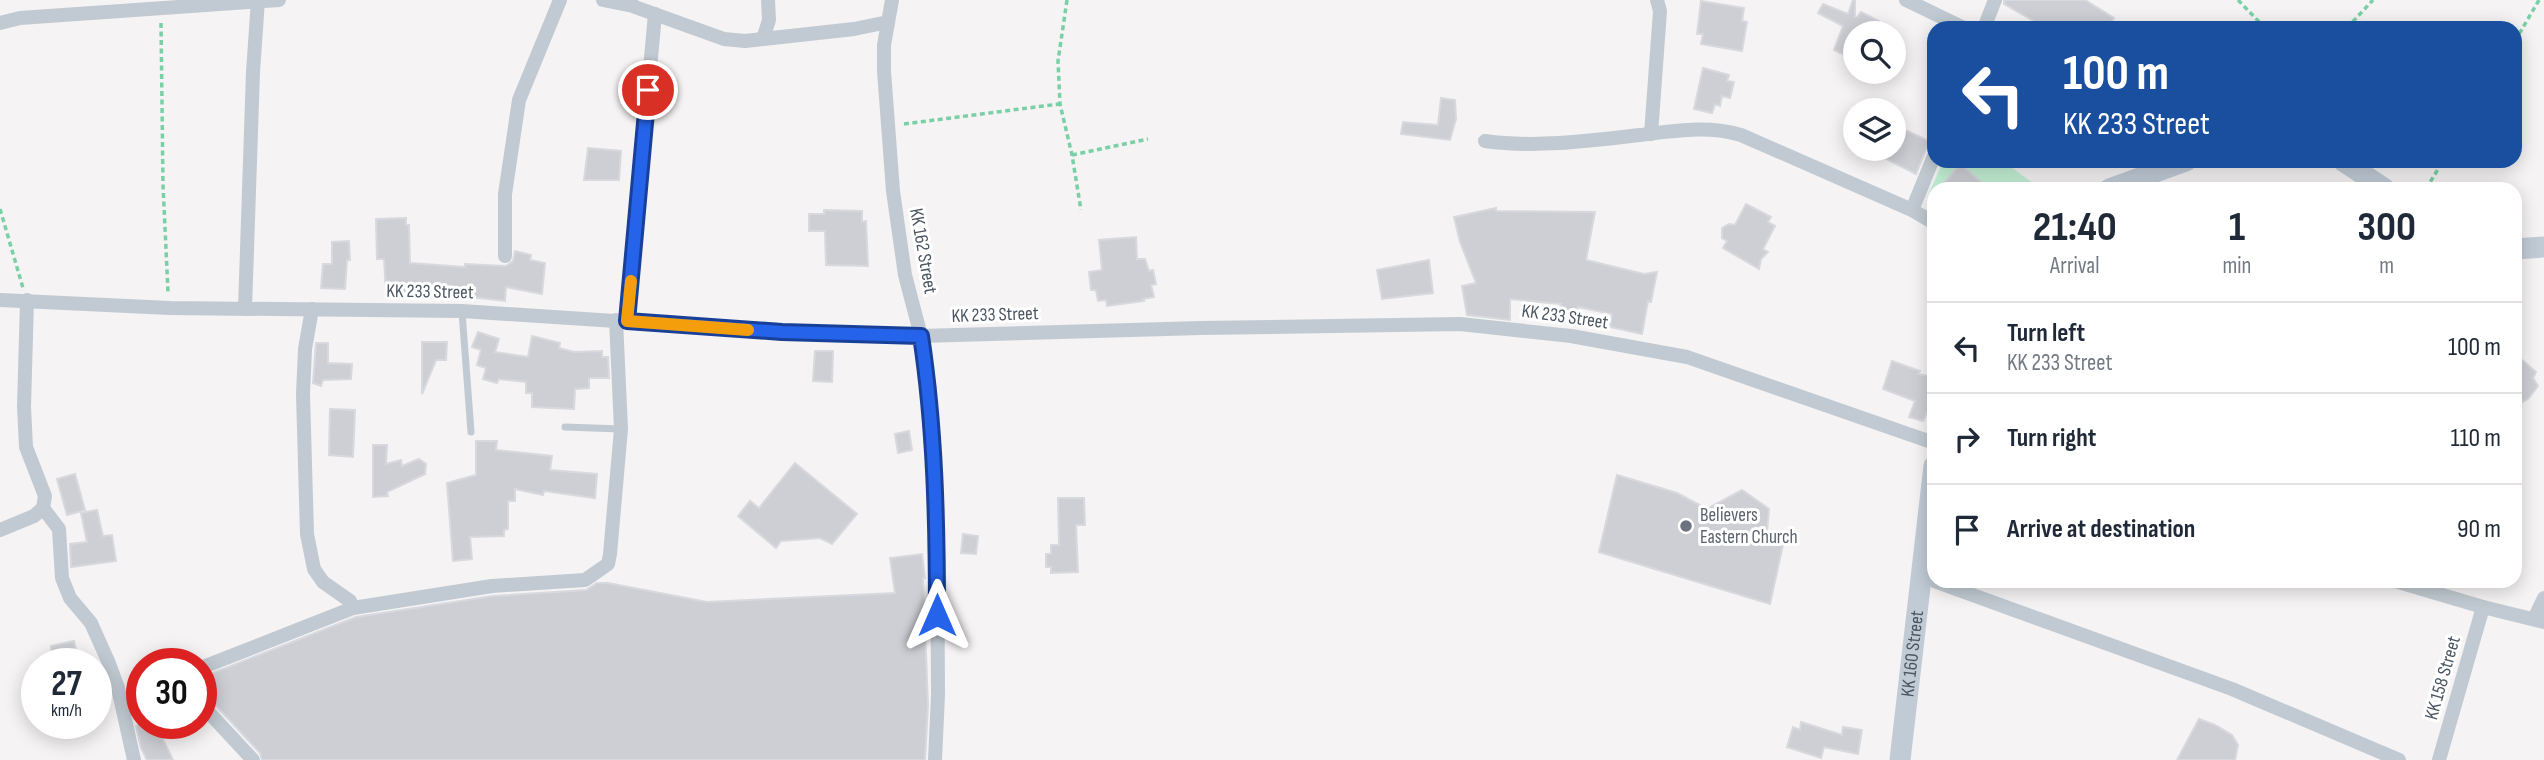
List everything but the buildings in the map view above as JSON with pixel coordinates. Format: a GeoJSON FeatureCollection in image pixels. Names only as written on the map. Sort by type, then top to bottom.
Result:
{"type":"FeatureCollection","features":[{"type":"Feature","properties":{"kind":"main road"},"geometry":{"type":"LineString","coordinates":[[2128,182],[2167,168]]}},
{"type":"Feature","properties":{"kind":"main road"},"geometry":{"type":"LineString","coordinates":[[2354,168],[2374,182]]}},
{"type":"Feature","properties":{"kind":"main road"},"geometry":{"type":"LineString","coordinates":[[2522,249],[2544,247]]}},
{"type":"Feature","properties":{"kind":"main road","name":"KK 160 Street"},"geometry":{"type":"LineString","coordinates":[[1900,760],[1928,588]]}},
{"type":"Feature","properties":{"kind":"street"},"geometry":{"type":"LineString","coordinates":[[0,23],[20,18],[279,0]]}},
{"type":"Feature","properties":{"kind":"street"},"geometry":{"type":"LineString","coordinates":[[505,256],[505,194],[519,100],[559,0]]}},
{"type":"Feature","properties":{"kind":"street"},"geometry":{"type":"LineString","coordinates":[[603,0],[630,3],[724,39],[745,41],[854,29],[888,22]]}},
{"type":"Feature","properties":{"kind":"street"},"geometry":{"type":"LineString","coordinates":[[763,39],[769,20],[768,0]]}},
{"type":"Feature","properties":{"kind":"street","name":"KK 162 Street"},"geometry":{"type":"LineString","coordinates":[[892,0],[884,58],[893,191],[905,275],[921,336],[929,391],[937,510],[938,695],[935,760]]}},
{"type":"Feature","properties":{"kind":"street"},"geometry":{"type":"LineString","coordinates":[[1651,134],[1660,10],[1657,0]]}},
{"type":"Feature","properties":{"kind":"street"},"geometry":{"type":"LineString","coordinates":[[1906,0],[1950,21]]}},
{"type":"Feature","properties":{"kind":"street"},"geometry":{"type":"LineString","coordinates":[[1987,21],[1995,0]]}},
{"type":"Feature","properties":{"kind":"street"},"geometry":{"type":"LineString","coordinates":[[245,309],[258,1]]}},
{"type":"Feature","properties":{"kind":"street"},"geometry":{"type":"LineString","coordinates":[[217,661],[353,608],[492,586],[585,580],[608,564],[621,429],[622,321],[655,14]]}},
{"type":"Feature","properties":{"kind":"street"},"geometry":{"type":"LineString","coordinates":[[1485,141],[1518,144],[1694,129],[1718,130],[1741,135],[1927,219]]}},
{"type":"Feature","properties":{"kind":"street"},"geometry":{"type":"LineString","coordinates":[[1912,210],[1929,168]]}},
{"type":"Feature","properties":{"kind":"street","name":"KK 233 Street"},"geometry":{"type":"LineString","coordinates":[[0,300],[170,308],[462,311],[782,332],[921,336],[1215,327],[1460,324],[1571,336],[1687,358],[1927,441]]}},
{"type":"Feature","properties":{"kind":"street"},"geometry":{"type":"LineString","coordinates":[[0,530],[34,516],[43,508],[45,496],[26,447],[24,407],[27,300]]}},
{"type":"Feature","properties":{"kind":"street"},"geometry":{"type":"LineString","coordinates":[[312,309],[305,349],[303,394],[307,534],[314,569],[323,582],[349,601],[353,608]]}},
{"type":"Feature","properties":{"kind":"street"},"geometry":{"type":"LineString","coordinates":[[43,508],[59,529],[62,578],[70,598],[91,623],[118,688],[134,760]]}},
{"type":"Feature","properties":{"kind":"street"},"geometry":{"type":"LineString","coordinates":[[1954,588],[2232,689],[2399,760]]}},
{"type":"Feature","properties":{"kind":"street"},"geometry":{"type":"LineString","coordinates":[[2419,588],[2539,621],[2544,598]]}},
{"type":"Feature","properties":{"kind":"street","name":"KK 158 Street"},"geometry":{"type":"LineString","coordinates":[[2439,760],[2483,607]]}},
{"type":"Feature","properties":{"kind":"street"},"geometry":{"type":"LineString","coordinates":[[217,721],[253,760]]}},
{"type":"Feature","properties":{"kind":"lane"},"geometry":{"type":"LineString","coordinates":[[462,311],[471,432]]}},
{"type":"Feature","properties":{"kind":"lane"},"geometry":{"type":"LineString","coordinates":[[565,426],[621,429]]}},
{"type":"Feature","properties":{"kind":"path"},"geometry":{"type":"LineString","coordinates":[[1067,0],[1058,61],[1060,104],[1081,210]]}},
{"type":"Feature","properties":{"kind":"path"},"geometry":{"type":"LineString","coordinates":[[2238,0],[2258,21]]}},
{"type":"Feature","properties":{"kind":"path"},"geometry":{"type":"LineString","coordinates":[[2354,21],[2373,0]]}},
{"type":"Feature","properties":{"kind":"path"},"geometry":{"type":"LineString","coordinates":[[2522,29],[2539,0]]}},
{"type":"Feature","properties":{"kind":"path"},"geometry":{"type":"LineString","coordinates":[[160,9],[163,212],[170,308]]}},
{"type":"Feature","properties":{"kind":"path"},"geometry":{"type":"LineString","coordinates":[[888,127],[1060,104]]}},
{"type":"Feature","properties":{"kind":"path"},"geometry":{"type":"LineString","coordinates":[[1072,155],[1148,139]]}},
{"type":"Feature","properties":{"kind":"path"},"geometry":{"type":"LineString","coordinates":[[0,209],[27,300]]}},
{"type":"Feature","properties":{"kind":"green space"},"geometry":{"type":"Polygon","coordinates":[[[1940,168],[2012,168],[2031,182],[1934,182],[1940,168]]]}},
{"type":"Feature","properties":{"kind":"slow traffic"},"geometry":{"type":"LineString","coordinates":[[631,281],[627,321],[748,330]]}},
{"type":"Feature","properties":{"kind":"place","name":"Believers Eastern Church"},"geometry":{"type":"Point","coordinates":[1686,526]}},
{"type":"Feature","properties":{"kind":"route"},"geometry":{"type":"LineString","coordinates":[[648,90],[627,321],[782,332],[921,336],[929,391],[937,510],[937,615]]}}]}
